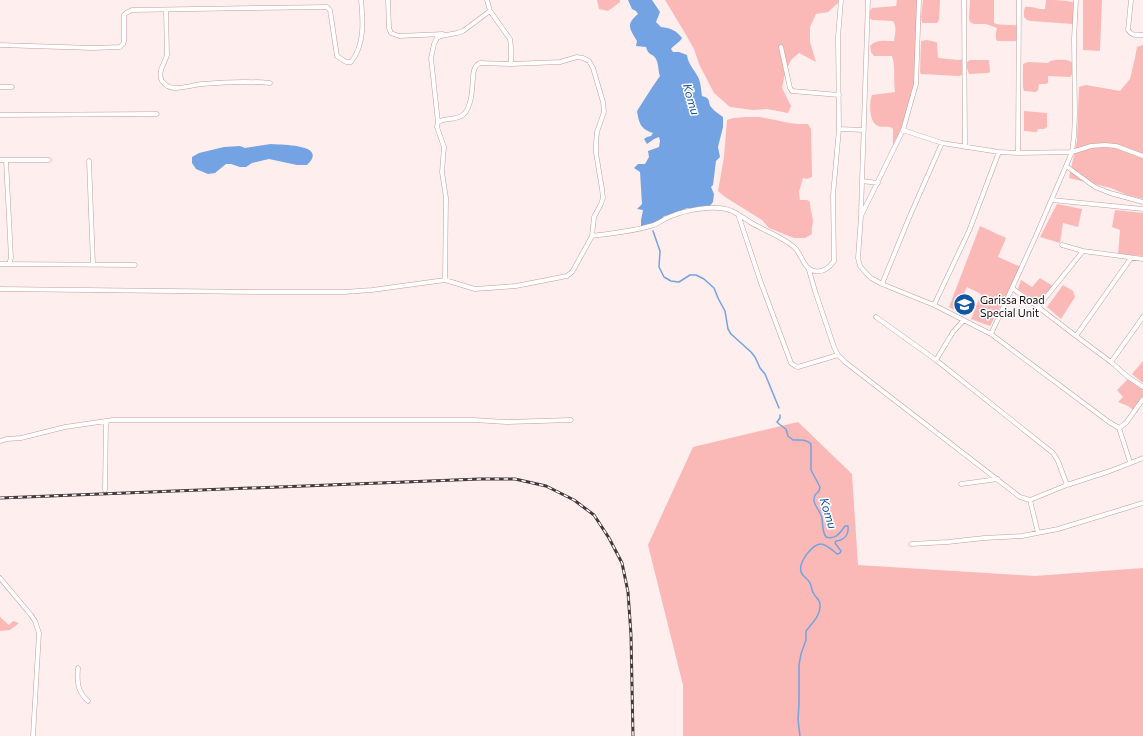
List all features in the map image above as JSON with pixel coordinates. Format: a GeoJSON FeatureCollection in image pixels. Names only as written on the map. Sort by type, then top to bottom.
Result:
{"type":"FeatureCollection","features":[{"type":"Feature","properties":{"kind":"street"},"geometry":{"type":"LineString","coordinates":[[0,45],[93,48],[120,47],[124,41],[124,17],[126,13],[132,10],[327,6],[330,10],[336,56],[346,62],[351,62],[360,45],[362,21],[361,0]]}},
{"type":"Feature","properties":{"kind":"street"},"geometry":{"type":"LineString","coordinates":[[388,0],[389,28],[391,33],[399,36],[452,34]]}},
{"type":"Feature","properties":{"kind":"street"},"geometry":{"type":"LineString","coordinates":[[487,0],[490,12],[510,39],[512,47],[511,64]]}},
{"type":"Feature","properties":{"kind":"street"},"geometry":{"type":"LineString","coordinates":[[809,270],[820,272],[831,265],[834,261],[833,195],[839,129],[838,37],[841,0]]}},
{"type":"Feature","properties":{"kind":"street"},"geometry":{"type":"LineString","coordinates":[[868,0],[861,216],[858,258],[860,266],[871,278],[882,284],[934,305],[991,334],[1119,428],[1130,462]]}},
{"type":"Feature","properties":{"kind":"street"},"geometry":{"type":"LineString","coordinates":[[861,216],[903,130],[916,84],[919,0]]}},
{"type":"Feature","properties":{"kind":"street"},"geometry":{"type":"LineString","coordinates":[[964,0],[965,147]]}},
{"type":"Feature","properties":{"kind":"street"},"geometry":{"type":"LineString","coordinates":[[1018,153],[1019,0]]}},
{"type":"Feature","properties":{"kind":"street"},"geometry":{"type":"LineString","coordinates":[[991,334],[1052,200],[1072,152],[1075,115],[1074,39],[1076,0]]}},
{"type":"Feature","properties":{"kind":"street"},"geometry":{"type":"LineString","coordinates":[[1131,0],[1128,30],[1134,35],[1143,35]]}},
{"type":"Feature","properties":{"kind":"street"},"geometry":{"type":"LineString","coordinates":[[166,10],[167,54],[166,60],[161,68],[161,75],[162,80],[168,86],[175,88],[250,81],[270,83]]}},
{"type":"Feature","properties":{"kind":"street"},"geometry":{"type":"LineString","coordinates":[[445,280],[446,198],[442,172],[444,147],[437,127],[438,122],[431,58],[432,50],[437,38],[463,31],[490,12]]}},
{"type":"Feature","properties":{"kind":"street"},"geometry":{"type":"LineString","coordinates":[[781,47],[790,88],[792,91],[839,95]]}},
{"type":"Feature","properties":{"kind":"street"},"geometry":{"type":"LineString","coordinates":[[0,289],[344,292],[372,290],[445,280],[475,289],[516,286],[566,276],[572,272],[592,236],[594,217],[603,198],[596,153],[596,143],[604,112],[603,102],[593,68],[589,61],[577,57],[560,62],[511,64],[480,63],[476,65],[474,70],[468,106],[463,114],[458,118],[441,120],[438,122]]}},
{"type":"Feature","properties":{"kind":"street"},"geometry":{"type":"LineString","coordinates":[[0,87],[12,87]]}},
{"type":"Feature","properties":{"kind":"street"},"geometry":{"type":"LineString","coordinates":[[0,115],[157,114]]}},
{"type":"Feature","properties":{"kind":"street"},"geometry":{"type":"LineString","coordinates":[[839,129],[864,130]]}},
{"type":"Feature","properties":{"kind":"street"},"geometry":{"type":"LineString","coordinates":[[903,130],[942,143],[999,152],[1072,152],[1090,146],[1105,144],[1116,146],[1143,156]]}},
{"type":"Feature","properties":{"kind":"street"},"geometry":{"type":"LineString","coordinates":[[882,284],[942,143]]}},
{"type":"Feature","properties":{"kind":"street"},"geometry":{"type":"LineString","coordinates":[[934,305],[969,231],[999,152]]}},
{"type":"Feature","properties":{"kind":"street"},"geometry":{"type":"LineString","coordinates":[[0,160],[49,160]]}},
{"type":"Feature","properties":{"kind":"street"},"geometry":{"type":"LineString","coordinates":[[6,160],[11,258],[9,264]]}},
{"type":"Feature","properties":{"kind":"street"},"geometry":{"type":"LineString","coordinates":[[89,161],[93,264]]}},
{"type":"Feature","properties":{"kind":"street"},"geometry":{"type":"LineString","coordinates":[[1066,166],[1095,187],[1110,193],[1143,202]]}},
{"type":"Feature","properties":{"kind":"street"},"geometry":{"type":"LineString","coordinates":[[862,181],[878,183]]}},
{"type":"Feature","properties":{"kind":"street"},"geometry":{"type":"LineString","coordinates":[[1052,200],[1143,209]]}},
{"type":"Feature","properties":{"kind":"street"},"geometry":{"type":"LineString","coordinates":[[592,236],[636,230],[652,226],[669,217],[687,211],[723,208],[731,210],[756,226],[780,238],[795,248],[809,270],[834,347],[838,355],[845,362],[1020,497],[1030,500],[1143,458]]}},
{"type":"Feature","properties":{"kind":"street"},"geometry":{"type":"LineString","coordinates":[[738,214],[761,283],[792,363],[798,367],[838,355]]}},
{"type":"Feature","properties":{"kind":"street"},"geometry":{"type":"LineString","coordinates":[[1062,245],[1083,251],[1143,259]]}},
{"type":"Feature","properties":{"kind":"street"},"geometry":{"type":"LineString","coordinates":[[1038,307],[1083,251]]}},
{"type":"Feature","properties":{"kind":"street"},"geometry":{"type":"LineString","coordinates":[[1076,336],[1131,258]]}},
{"type":"Feature","properties":{"kind":"street"},"geometry":{"type":"LineString","coordinates":[[0,264],[135,265]]}},
{"type":"Feature","properties":{"kind":"street"},"geometry":{"type":"LineString","coordinates":[[1012,288],[1111,362],[1143,388]]}},
{"type":"Feature","properties":{"kind":"street"},"geometry":{"type":"LineString","coordinates":[[876,317],[936,360],[1053,453],[1058,461],[1067,485]]}},
{"type":"Feature","properties":{"kind":"street"},"geometry":{"type":"LineString","coordinates":[[1111,362],[1143,317]]}},
{"type":"Feature","properties":{"kind":"street"},"geometry":{"type":"LineString","coordinates":[[936,360],[953,332],[963,320]]}},
{"type":"Feature","properties":{"kind":"street"},"geometry":{"type":"LineString","coordinates":[[1119,428],[1126,423],[1143,399]]}},
{"type":"Feature","properties":{"kind":"street"},"geometry":{"type":"LineString","coordinates":[[0,441],[21,438],[60,428],[106,421],[128,420],[474,420],[506,422],[571,420]]}},
{"type":"Feature","properties":{"kind":"street"},"geometry":{"type":"LineString","coordinates":[[105,490],[106,421]]}},
{"type":"Feature","properties":{"kind":"street"},"geometry":{"type":"LineString","coordinates":[[961,484],[998,479]]}},
{"type":"Feature","properties":{"kind":"street"},"geometry":{"type":"LineString","coordinates":[[1030,500],[1038,533]]}},
{"type":"Feature","properties":{"kind":"street"},"geometry":{"type":"LineString","coordinates":[[911,544],[1022,536],[1058,529],[1143,503]]}},
{"type":"Feature","properties":{"kind":"street"},"geometry":{"type":"LineString","coordinates":[[0,578],[31,615],[35,621],[39,633],[33,736]]}},
{"type":"Feature","properties":{"kind":"street"},"geometry":{"type":"LineString","coordinates":[[78,668],[77,681],[80,693],[88,701]]}},
{"type":"Feature","properties":{"kind":"shaded area"},"geometry":{"type":"Polygon","coordinates":[[[597,0],[620,0],[620,2],[608,11],[599,9],[597,0]]]}},
{"type":"Feature","properties":{"kind":"shaded area"},"geometry":{"type":"Polygon","coordinates":[[[665,0],[838,0],[838,3],[828,12],[816,14],[810,27],[810,42],[816,62],[799,53],[791,60],[785,73],[782,88],[791,106],[788,113],[767,109],[753,110],[730,107],[714,93],[699,64],[694,49],[665,0]]]}},
{"type":"Feature","properties":{"kind":"shaded area"},"geometry":{"type":"Polygon","coordinates":[[[897,0],[920,0],[917,77],[908,112],[895,146],[893,145],[893,129],[875,124],[871,117],[870,107],[872,95],[895,92],[892,56],[874,56],[871,52],[870,46],[878,41],[894,41],[895,26],[893,21],[872,20],[870,18],[870,11],[872,8],[896,6],[897,0]]]}},
{"type":"Feature","properties":{"kind":"shaded area"},"geometry":{"type":"Polygon","coordinates":[[[923,0],[940,0],[939,20],[937,23],[922,23],[921,17],[923,0]]]}},
{"type":"Feature","properties":{"kind":"shaded area"},"geometry":{"type":"Polygon","coordinates":[[[970,0],[994,0],[994,23],[1019,26],[1017,41],[997,41],[997,28],[986,24],[974,24],[970,22],[970,0]]]}},
{"type":"Feature","properties":{"kind":"shaded area"},"geometry":{"type":"Polygon","coordinates":[[[1046,0],[1075,3],[1073,24],[1031,21],[1024,17],[1025,7],[1045,9],[1046,0]]]}},
{"type":"Feature","properties":{"kind":"shaded area"},"geometry":{"type":"Polygon","coordinates":[[[1083,0],[1102,0],[1100,51],[1083,50],[1083,0]]]}},
{"type":"Feature","properties":{"kind":"shaded area"},"geometry":{"type":"Polygon","coordinates":[[[927,40],[937,43],[939,58],[958,60],[964,59],[964,74],[959,76],[921,74],[921,41],[927,40]]]}},
{"type":"Feature","properties":{"kind":"shaded area"},"geometry":{"type":"Polygon","coordinates":[[[1143,45],[1143,199],[1127,195],[1111,188],[1069,178],[1077,141],[1079,87],[1086,85],[1120,91],[1130,79],[1137,47],[1143,45]]]}},
{"type":"Feature","properties":{"kind":"shaded area"},"geometry":{"type":"Polygon","coordinates":[[[970,60],[989,60],[990,72],[969,74],[967,62],[970,60]]]}},
{"type":"Feature","properties":{"kind":"shaded area"},"geometry":{"type":"Polygon","coordinates":[[[1055,60],[1070,61],[1074,68],[1073,74],[1070,77],[1048,76],[1048,83],[1039,84],[1036,92],[1024,91],[1023,64],[1028,62],[1048,63],[1055,60]]]}},
{"type":"Feature","properties":{"kind":"shaded area"},"geometry":{"type":"Polygon","coordinates":[[[1024,111],[1047,113],[1047,127],[1044,129],[1038,129],[1037,132],[1024,131],[1024,111]]]}},
{"type":"Feature","properties":{"kind":"shaded area"},"geometry":{"type":"Polygon","coordinates":[[[746,117],[759,117],[790,123],[808,124],[811,129],[812,177],[807,179],[803,178],[799,192],[800,200],[807,200],[810,202],[813,220],[812,234],[805,238],[794,238],[769,228],[762,220],[718,191],[724,157],[727,120],[746,117]]]}},
{"type":"Feature","properties":{"kind":"shaded area"},"geometry":{"type":"Polygon","coordinates":[[[1057,204],[1082,209],[1078,227],[1063,223],[1060,243],[1040,237],[1057,204]]]}},
{"type":"Feature","properties":{"kind":"shaded area"},"geometry":{"type":"Polygon","coordinates":[[[1115,210],[1143,213],[1143,256],[1118,254],[1120,230],[1112,227],[1115,210]]]}},
{"type":"Feature","properties":{"kind":"shaded area"},"geometry":{"type":"Polygon","coordinates":[[[980,226],[1006,238],[998,257],[1021,267],[990,326],[971,319],[981,294],[967,287],[959,303],[967,310],[964,315],[949,307],[980,226]]]}},
{"type":"Feature","properties":{"kind":"shaded area"},"geometry":{"type":"Polygon","coordinates":[[[1040,278],[1054,288],[1041,305],[1018,289],[1021,280],[1032,287],[1040,278]]]}},
{"type":"Feature","properties":{"kind":"shaded area"},"geometry":{"type":"Polygon","coordinates":[[[1063,285],[1073,291],[1075,297],[1061,319],[1047,307],[1063,285]]]}},
{"type":"Feature","properties":{"kind":"shaded area"},"geometry":{"type":"Polygon","coordinates":[[[1143,361],[1143,383],[1132,374],[1143,361]]]}},
{"type":"Feature","properties":{"kind":"shaded area"},"geometry":{"type":"Polygon","coordinates":[[[1128,379],[1143,389],[1143,402],[1137,413],[1128,406],[1118,402],[1123,397],[1117,390],[1128,379]]]}},
{"type":"Feature","properties":{"kind":"shaded area"},"geometry":{"type":"Polygon","coordinates":[[[798,422],[852,474],[858,565],[1035,576],[1143,568],[1143,736],[683,736],[683,685],[648,545],[693,447],[798,422]]]}},
{"type":"Feature","properties":{"kind":"shaded area"},"geometry":{"type":"Polygon","coordinates":[[[0,616],[9,625],[13,621],[19,623],[10,630],[0,631],[0,616]]]}},
{"type":"Feature","properties":{"kind":"water"},"geometry":{"type":"Polygon","coordinates":[[[628,0],[652,0],[660,12],[656,22],[661,27],[675,31],[682,38],[671,49],[673,52],[679,52],[687,55],[690,64],[699,79],[702,96],[708,99],[713,109],[723,117],[723,127],[718,147],[720,157],[716,161],[713,185],[711,187],[714,194],[713,202],[709,207],[696,209],[687,208],[672,215],[664,216],[659,223],[641,228],[643,210],[637,209],[642,204],[640,172],[634,168],[638,164],[645,164],[649,157],[648,151],[659,147],[660,141],[659,137],[647,144],[644,139],[651,136],[653,133],[643,128],[637,111],[660,76],[658,63],[655,57],[648,52],[646,47],[636,46],[637,41],[631,30],[630,24],[638,14],[632,9],[628,0]]]}},
{"type":"Feature","properties":{"kind":"water"},"geometry":{"type":"Polygon","coordinates":[[[271,144],[308,149],[312,153],[312,158],[307,165],[297,165],[269,159],[252,163],[246,167],[226,164],[215,173],[208,174],[196,169],[192,163],[192,157],[199,153],[224,147],[240,146],[245,148],[271,144]]]}},
{"type":"Feature","properties":{"kind":"waterway","name":"Komu"},"geometry":{"type":"LineString","coordinates":[[653,231],[660,251],[659,267],[664,277],[671,281],[679,282],[690,275],[696,275],[704,279],[714,288],[725,311],[728,329],[731,334],[755,357],[760,368],[765,374],[779,408]]}},
{"type":"Feature","properties":{"kind":"waterway","name":"Komu"},"geometry":{"type":"LineString","coordinates":[[780,415],[777,422],[786,429],[788,436],[793,440],[805,441],[811,444],[811,470],[820,487],[814,501],[822,517],[823,531],[826,537],[835,537],[845,526],[848,526],[848,532],[845,536],[835,543],[841,551],[840,553],[837,554],[821,544],[810,550],[801,565],[802,574],[811,584],[812,591],[819,601],[820,608],[818,616],[806,631],[806,640],[799,665],[798,720],[800,736]]}},
{"type":"Feature","properties":{"kind":"railway"},"geometry":{"type":"LineString","coordinates":[[0,498],[480,479],[515,479],[546,486],[574,500],[594,515],[609,538],[622,563],[628,592],[631,635],[633,736]]}},
{"type":"Feature","properties":{"kind":"place","name":"Garissa Road Special Unit"},"geometry":{"type":"Point","coordinates":[964,305]}}]}
